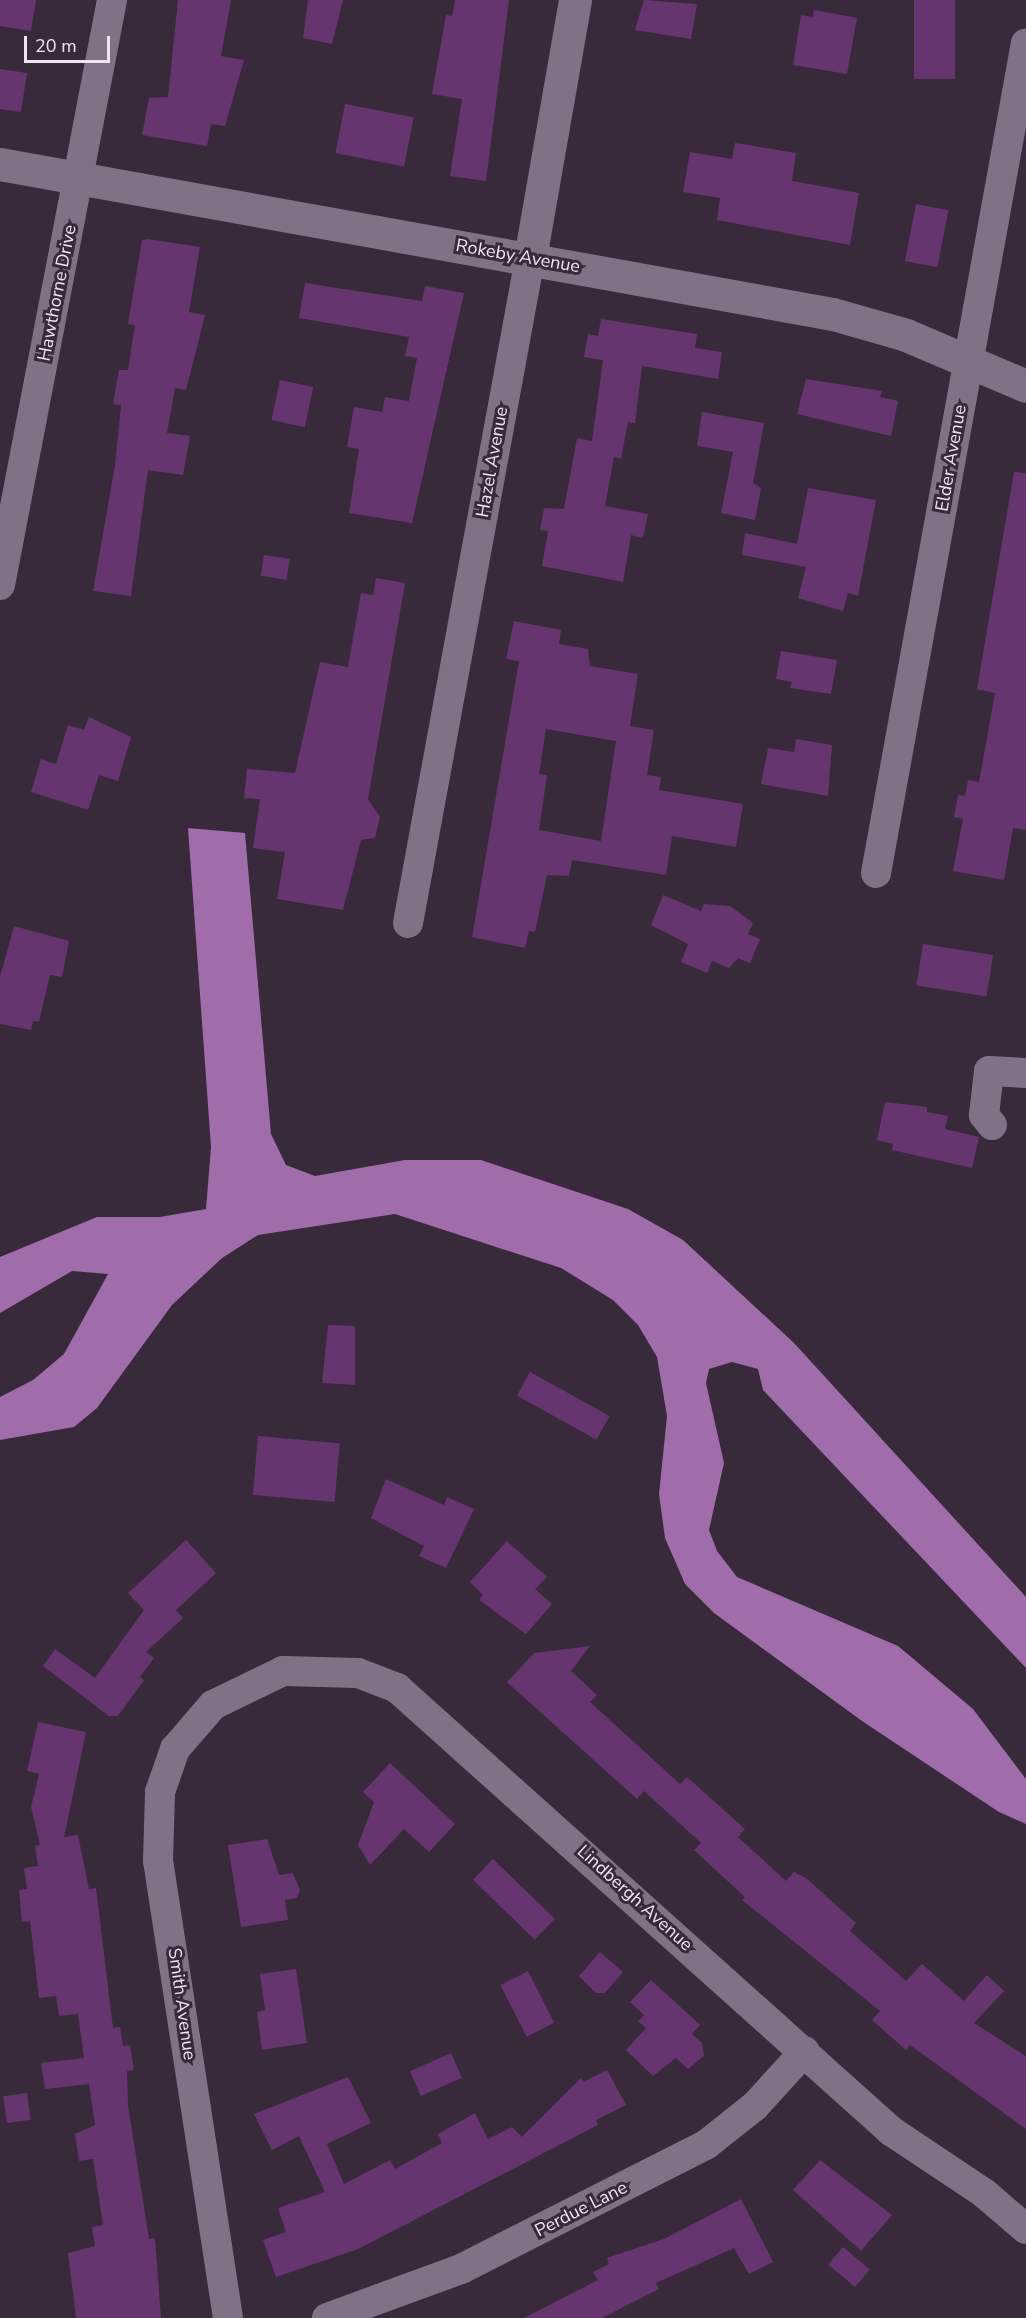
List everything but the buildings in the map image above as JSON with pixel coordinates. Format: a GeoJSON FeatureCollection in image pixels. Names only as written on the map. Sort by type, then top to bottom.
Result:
{"type":"FeatureCollection","features":[{"type":"Feature","properties":{"kind":"street","name":"Hawthorne Drive"},"geometry":{"type":"LineString","coordinates":[[0,585],[80,178],[112,0]]}},
{"type":"Feature","properties":{"kind":"street","name":"Hazel Avenue"},"geometry":{"type":"LineString","coordinates":[[408,923],[575,0]]}},
{"type":"Feature","properties":{"kind":"street","name":"Elder Avenue"},"geometry":{"type":"LineString","coordinates":[[876,873],[1026,43]]}},
{"type":"Feature","properties":{"kind":"street","name":"Rokeby Avenue"},"geometry":{"type":"LineString","coordinates":[[0,164],[833,314],[969,359],[1026,386]]}},
{"type":"Feature","properties":{"kind":"street"},"geometry":{"type":"LineString","coordinates":[[992,1125],[984,1115],[989,1071],[1026,1073]]}},
{"type":"Feature","properties":{"kind":"street","name":"Lindbergh Avenue"},"geometry":{"type":"LineString","coordinates":[[213,1705],[283,1671],[358,1673],[397,1688],[922,2156],[984,2193],[1026,2229]]}},
{"type":"Feature","properties":{"kind":"street","name":"Smith Avenue"},"geometry":{"type":"LineString","coordinates":[[213,1705],[175,1749],[160,1792],[158,1861],[228,2318]]}},
{"type":"Feature","properties":{"kind":"street","name":"Perdue Lane"},"geometry":{"type":"LineString","coordinates":[[327,2318],[461,2269],[707,2144],[755,2106],[805,2051]]}},
{"type":"Feature","properties":{"kind":"shaded area"},"geometry":{"type":"Polygon","coordinates":[[[188,828],[245,833],[271,1134],[286,1165],[315,1176],[405,1160],[481,1160],[628,1209],[683,1240],[794,1343],[1026,1597],[1026,1668],[763,1390],[758,1369],[732,1362],[709,1369],[706,1383],[724,1463],[709,1530],[717,1551],[737,1577],[898,1646],[973,1709],[1026,1779],[1026,1824],[999,1812],[862,1721],[714,1613],[685,1584],[665,1538],[659,1494],[667,1416],[657,1357],[638,1325],[613,1300],[561,1268],[395,1214],[258,1235],[222,1258],[172,1305],[97,1408],[74,1427],[0,1440],[0,1397],[33,1380],[64,1354],[108,1274],[72,1271],[0,1313],[0,1257],[97,1217],[160,1217],[206,1209],[211,1147],[188,828]]]}}]}
